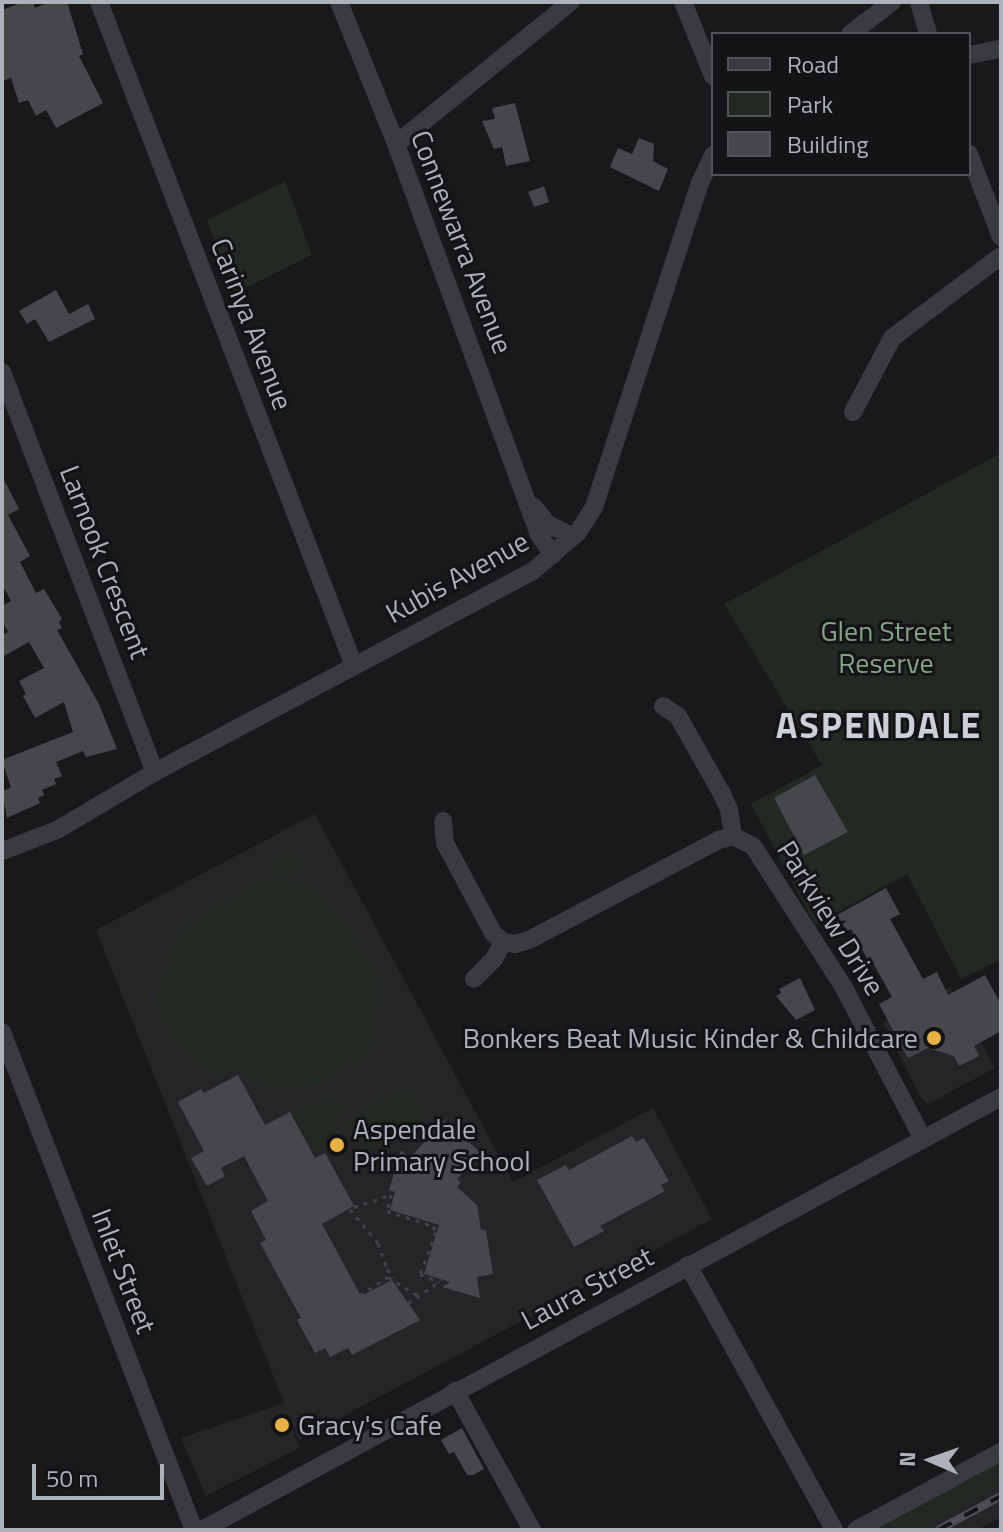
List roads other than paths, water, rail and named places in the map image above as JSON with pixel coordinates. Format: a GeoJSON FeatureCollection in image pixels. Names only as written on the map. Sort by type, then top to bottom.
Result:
{"type":"FeatureCollection","features":[{"type":"Feature","properties":{"kind":"street","name":"Carinya Avenue"},"geometry":{"type":"LineString","coordinates":[[99,2],[354,666]]}},
{"type":"Feature","properties":{"kind":"street","name":"Connewarra Avenue"},"geometry":{"type":"LineString","coordinates":[[339,2],[396,144],[539,535],[553,555]]}},
{"type":"Feature","properties":{"kind":"street"},"geometry":{"type":"LineString","coordinates":[[396,144],[571,2]]}},
{"type":"Feature","properties":{"kind":"street"},"geometry":{"type":"LineString","coordinates":[[683,2],[711,71]]}},
{"type":"Feature","properties":{"kind":"street"},"geometry":{"type":"LineString","coordinates":[[853,32],[892,2]]}},
{"type":"Feature","properties":{"kind":"street"},"geometry":{"type":"LineString","coordinates":[[919,2],[927,32]]}},
{"type":"Feature","properties":{"kind":"street"},"geometry":{"type":"LineString","coordinates":[[971,55],[1001,49]]}},
{"type":"Feature","properties":{"kind":"street","name":"Kubis Avenue"},"geometry":{"type":"LineString","coordinates":[[2,851],[57,830],[155,772],[533,571],[573,537],[594,507],[700,183],[711,159]]}},
{"type":"Feature","properties":{"kind":"street"},"geometry":{"type":"LineString","coordinates":[[971,159],[1001,237]]}},
{"type":"Feature","properties":{"kind":"street"},"geometry":{"type":"LineString","coordinates":[[853,412],[892,338],[1001,256]]}},
{"type":"Feature","properties":{"kind":"street","name":"Larnook Crescent"},"geometry":{"type":"LineString","coordinates":[[2,372],[155,772]]}},
{"type":"Feature","properties":{"kind":"street","name":"Connewarra Avenue"},"geometry":{"type":"LineString","coordinates":[[529,502],[548,524],[573,537]]}},
{"type":"Feature","properties":{"kind":"street"},"geometry":{"type":"LineString","coordinates":[[663,706],[678,716],[722,794],[733,836]]}},
{"type":"Feature","properties":{"kind":"street"},"geometry":{"type":"LineString","coordinates":[[443,821],[445,843],[493,933],[503,942],[494,959],[474,979]]}},
{"type":"Feature","properties":{"kind":"street","name":"Parkview Drive"},"geometry":{"type":"LineString","coordinates":[[503,942],[515,944],[529,940],[719,840],[733,836],[753,846],[844,988],[923,1139]]}},
{"type":"Feature","properties":{"kind":"street","name":"Inlet Street"},"geometry":{"type":"LineString","coordinates":[[2,1032],[194,1530]]}},
{"type":"Feature","properties":{"kind":"street","name":"Laura Street"},"geometry":{"type":"LineString","coordinates":[[202,1530],[229,1523],[455,1391],[1001,1097]]}},
{"type":"Feature","properties":{"kind":"street"},"geometry":{"type":"LineString","coordinates":[[688,1265],[834,1530]]}},
{"type":"Feature","properties":{"kind":"street"},"geometry":{"type":"LineString","coordinates":[[455,1391],[532,1530]]}},
{"type":"Feature","properties":{"kind":"street"},"geometry":{"type":"LineString","coordinates":[[856,1530],[1001,1452]]}},
{"type":"Feature","properties":{"kind":"railway"},"geometry":{"type":"LineString","coordinates":[[938,1530],[1001,1496]]}},
{"type":"Feature","properties":{"kind":"place","name":"Bonkers Beat Music Kinder & Childcare"},"geometry":{"type":"Point","coordinates":[934,1038]}},
{"type":"Feature","properties":{"kind":"place","name":"Aspendale Primary School"},"geometry":{"type":"Point","coordinates":[337,1145]}},
{"type":"Feature","properties":{"kind":"place","name":"Gracy's Cafe"},"geometry":{"type":"Point","coordinates":[282,1425]}},
{"type":"Feature","properties":{"kind":"district","name":"ASPENDALE"},"geometry":{"type":"Point","coordinates":[879,725]}},
{"type":"Feature","properties":{"kind":"park label","name":"Glen Street Reserve"},"geometry":{"type":"Point","coordinates":[886,647]}}]}
